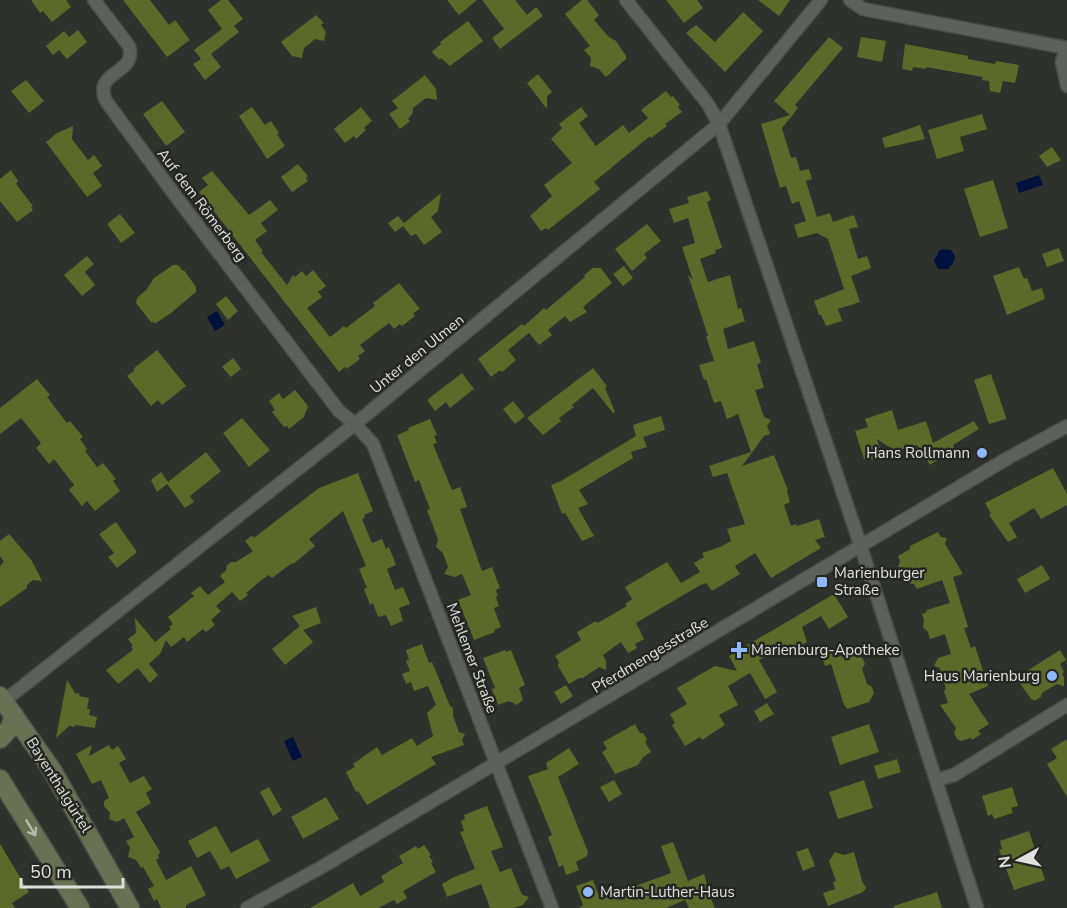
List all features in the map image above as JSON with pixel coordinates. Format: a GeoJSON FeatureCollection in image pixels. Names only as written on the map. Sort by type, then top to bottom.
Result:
{"type":"FeatureCollection","features":[{"type":"Feature","properties":{"kind":"main road"},"geometry":{"type":"LineString","coordinates":[[0,739],[10,728],[6,704]]}},
{"type":"Feature","properties":{"kind":"main road","name":"Bayenthalgürtel"},"geometry":{"type":"LineString","coordinates":[[6,704],[52,770],[130,908]]}},
{"type":"Feature","properties":{"kind":"main road"},"geometry":{"type":"LineString","coordinates":[[0,779],[80,908]]}},
{"type":"Feature","properties":{"kind":"street","name":"Auf dem Römerberg"},"geometry":{"type":"LineString","coordinates":[[94,0],[129,46],[131,53],[130,59],[123,67],[105,81],[102,87],[106,101],[339,411],[355,424]]}},
{"type":"Feature","properties":{"kind":"street"},"geometry":{"type":"LineString","coordinates":[[626,0],[708,104],[719,124],[861,547],[977,908]]}},
{"type":"Feature","properties":{"kind":"street","name":"Unter den Ulmen"},"geometry":{"type":"LineString","coordinates":[[6,704],[355,424],[719,124],[821,0]]}},
{"type":"Feature","properties":{"kind":"street"},"geometry":{"type":"LineString","coordinates":[[850,0],[863,9],[1067,48],[1062,62],[1067,86]]}},
{"type":"Feature","properties":{"kind":"street","name":"Mehlemer Straße"},"geometry":{"type":"LineString","coordinates":[[355,424],[373,444],[552,908]]}},
{"type":"Feature","properties":{"kind":"street","name":"Pferdmengesstraße"},"geometry":{"type":"LineString","coordinates":[[247,908],[320,868],[1008,458],[1067,426]]}},
{"type":"Feature","properties":{"kind":"street"},"geometry":{"type":"LineString","coordinates":[[937,780],[954,775],[1067,705]]}},
{"type":"Feature","properties":{"kind":"water"},"geometry":{"type":"Polygon","coordinates":[[[1039,175],[1043,185],[1019,193],[1016,183],[1039,175]]]}},
{"type":"Feature","properties":{"kind":"water"},"geometry":{"type":"Polygon","coordinates":[[[951,250],[955,256],[954,262],[948,269],[938,269],[934,261],[939,251],[951,250]]]}},
{"type":"Feature","properties":{"kind":"water"},"geometry":{"type":"Polygon","coordinates":[[[217,311],[225,325],[215,331],[207,317],[217,311]]]}},
{"type":"Feature","properties":{"kind":"water"},"geometry":{"type":"Polygon","coordinates":[[[293,737],[302,757],[293,761],[284,741],[293,737]]]}},
{"type":"Feature","properties":{"kind":"building"},"geometry":{"type":"Polygon","coordinates":[[[31,0],[66,0],[71,7],[52,22],[43,11],[40,13],[31,0]]]}},
{"type":"Feature","properties":{"kind":"building"},"geometry":{"type":"Polygon","coordinates":[[[123,0],[150,0],[169,25],[175,20],[190,40],[167,57],[123,0]]]}},
{"type":"Feature","properties":{"kind":"building"},"geometry":{"type":"Polygon","coordinates":[[[221,0],[228,0],[243,19],[234,26],[239,32],[211,54],[221,67],[205,80],[193,64],[201,59],[194,50],[222,29],[208,10],[221,0]]]}},
{"type":"Feature","properties":{"kind":"building"},"geometry":{"type":"Polygon","coordinates":[[[447,0],[477,0],[459,15],[447,0]]]}},
{"type":"Feature","properties":{"kind":"building"},"geometry":{"type":"Polygon","coordinates":[[[482,0],[515,0],[527,15],[536,7],[543,16],[500,49],[492,38],[504,29],[482,0]]]}},
{"type":"Feature","properties":{"kind":"building"},"geometry":{"type":"Polygon","coordinates":[[[582,0],[587,0],[599,15],[594,20],[609,37],[616,41],[626,56],[626,59],[606,77],[599,69],[590,66],[591,58],[584,50],[590,46],[565,14],[582,0]]]}},
{"type":"Feature","properties":{"kind":"building"},"geometry":{"type":"Polygon","coordinates":[[[666,0],[697,0],[703,8],[684,23],[666,0]]]}},
{"type":"Feature","properties":{"kind":"building"},"geometry":{"type":"Polygon","coordinates":[[[758,0],[790,0],[779,16],[758,0]]]}},
{"type":"Feature","properties":{"kind":"building"},"geometry":{"type":"Polygon","coordinates":[[[743,12],[763,31],[725,72],[686,33],[696,25],[715,42],[743,12]]]}},
{"type":"Feature","properties":{"kind":"building"},"geometry":{"type":"Polygon","coordinates":[[[316,15],[324,23],[321,25],[326,32],[324,41],[315,39],[304,48],[302,58],[292,56],[281,42],[316,15]]]}},
{"type":"Feature","properties":{"kind":"building"},"geometry":{"type":"Polygon","coordinates":[[[468,21],[483,41],[450,66],[441,58],[439,60],[432,52],[441,44],[440,42],[468,21]]]}},
{"type":"Feature","properties":{"kind":"building"},"geometry":{"type":"Polygon","coordinates":[[[78,30],[87,42],[67,59],[59,50],[53,55],[46,46],[64,31],[69,37],[78,30]]]}},
{"type":"Feature","properties":{"kind":"building"},"geometry":{"type":"Polygon","coordinates":[[[829,37],[843,48],[795,105],[798,108],[782,128],[791,158],[796,157],[800,171],[809,169],[812,179],[806,181],[817,217],[830,213],[833,222],[854,215],[858,227],[849,229],[858,259],[867,256],[871,268],[851,276],[860,302],[838,309],[842,321],[826,326],[814,301],[844,289],[828,239],[817,233],[798,238],[794,225],[806,221],[799,201],[792,204],[786,186],[780,188],[761,124],[790,115],[774,101],[829,37]]]}},
{"type":"Feature","properties":{"kind":"building"},"geometry":{"type":"Polygon","coordinates":[[[861,37],[886,41],[882,62],[857,57],[861,37]]]}},
{"type":"Feature","properties":{"kind":"building"},"geometry":{"type":"Polygon","coordinates":[[[905,44],[968,56],[968,59],[995,64],[996,61],[1019,65],[1015,83],[1003,81],[1000,93],[990,91],[989,81],[982,80],[983,77],[926,67],[926,69],[913,67],[912,71],[902,69],[905,44]]]}},
{"type":"Feature","properties":{"kind":"building"},"geometry":{"type":"Polygon","coordinates":[[[538,74],[552,92],[547,96],[547,109],[527,83],[538,74]]]}},
{"type":"Feature","properties":{"kind":"building"},"geometry":{"type":"Polygon","coordinates":[[[425,75],[436,89],[437,100],[426,98],[413,108],[413,113],[408,119],[410,121],[400,129],[389,114],[398,108],[392,101],[425,75]]]}},
{"type":"Feature","properties":{"kind":"building"},"geometry":{"type":"Polygon","coordinates":[[[26,80],[44,101],[29,113],[11,91],[26,80]]]}},
{"type":"Feature","properties":{"kind":"building"},"geometry":{"type":"Polygon","coordinates":[[[666,91],[680,105],[678,107],[682,112],[594,182],[600,189],[548,230],[546,228],[541,231],[530,216],[552,196],[544,185],[572,163],[551,139],[562,128],[559,124],[581,107],[588,116],[579,123],[596,146],[623,125],[629,133],[648,118],[641,110],[666,91]]]}},
{"type":"Feature","properties":{"kind":"building"},"geometry":{"type":"Polygon","coordinates":[[[162,101],[185,132],[166,146],[143,114],[162,101]]]}},
{"type":"Feature","properties":{"kind":"building"},"geometry":{"type":"Polygon","coordinates":[[[252,107],[265,125],[271,121],[285,146],[267,159],[239,116],[252,107]]]}},
{"type":"Feature","properties":{"kind":"building"},"geometry":{"type":"Polygon","coordinates":[[[361,107],[372,121],[356,139],[354,136],[345,143],[334,129],[361,107]]]}},
{"type":"Feature","properties":{"kind":"building"},"geometry":{"type":"Polygon","coordinates":[[[982,114],[987,129],[960,137],[964,151],[937,159],[928,130],[982,114]]]}},
{"type":"Feature","properties":{"kind":"building"},"geometry":{"type":"Polygon","coordinates":[[[920,125],[925,139],[885,148],[882,138],[920,125]]]}},
{"type":"Feature","properties":{"kind":"building"},"geometry":{"type":"Polygon","coordinates":[[[73,126],[72,139],[88,160],[94,155],[102,166],[93,173],[102,186],[87,197],[46,142],[57,133],[73,126]]]}},
{"type":"Feature","properties":{"kind":"building"},"geometry":{"type":"Polygon","coordinates":[[[1052,147],[1061,160],[1047,167],[1039,156],[1052,147]]]}},
{"type":"Feature","properties":{"kind":"building"},"geometry":{"type":"Polygon","coordinates":[[[298,164],[308,176],[306,178],[308,181],[292,192],[281,177],[298,164]]]}},
{"type":"Feature","properties":{"kind":"building"},"geometry":{"type":"Polygon","coordinates":[[[11,170],[18,181],[16,184],[33,206],[31,207],[33,210],[17,222],[0,201],[0,179],[11,170]]]}},
{"type":"Feature","properties":{"kind":"building"},"geometry":{"type":"Polygon","coordinates":[[[212,171],[249,215],[270,200],[278,210],[261,223],[267,231],[255,240],[263,251],[261,252],[287,285],[293,275],[295,277],[302,271],[306,276],[313,270],[326,286],[318,292],[322,297],[307,308],[330,337],[375,306],[373,303],[399,283],[420,309],[413,313],[415,316],[402,326],[400,324],[394,329],[389,323],[360,345],[365,351],[358,356],[360,359],[339,372],[199,192],[208,185],[202,178],[212,171]]]}},
{"type":"Feature","properties":{"kind":"building"},"geometry":{"type":"Polygon","coordinates":[[[993,180],[1008,228],[980,237],[964,189],[993,180]]]}},
{"type":"Feature","properties":{"kind":"building"},"geometry":{"type":"Polygon","coordinates":[[[707,191],[711,200],[707,202],[722,248],[700,259],[708,282],[730,275],[738,309],[741,308],[745,321],[723,329],[728,349],[754,341],[761,363],[757,364],[764,388],[755,390],[764,417],[771,420],[767,426],[770,434],[764,436],[742,466],[774,455],[788,490],[790,502],[784,505],[791,526],[819,519],[825,537],[815,540],[821,548],[771,578],[755,553],[735,566],[740,574],[712,591],[706,583],[702,584],[636,623],[644,639],[635,644],[637,648],[628,653],[621,642],[603,655],[606,670],[599,667],[569,684],[555,656],[581,640],[577,632],[627,606],[625,604],[632,599],[625,587],[667,562],[681,583],[700,572],[694,563],[704,557],[702,553],[731,541],[727,529],[745,524],[727,473],[713,477],[709,466],[751,452],[738,414],[727,419],[721,401],[714,403],[706,379],[704,380],[699,365],[714,361],[682,247],[695,243],[688,218],[674,223],[669,209],[689,203],[687,197],[707,191]]]}},
{"type":"Feature","properties":{"kind":"building"},"geometry":{"type":"Polygon","coordinates":[[[441,193],[438,211],[431,217],[442,232],[424,245],[416,234],[411,236],[403,226],[395,232],[388,223],[398,216],[404,223],[441,193]]]}},
{"type":"Feature","properties":{"kind":"building"},"geometry":{"type":"Polygon","coordinates":[[[120,214],[135,233],[121,243],[107,224],[120,214]]]}},
{"type":"Feature","properties":{"kind":"building"},"geometry":{"type":"Polygon","coordinates":[[[647,224],[661,241],[644,254],[647,258],[632,271],[615,249],[647,224]]]}},
{"type":"Feature","properties":{"kind":"building"},"geometry":{"type":"Polygon","coordinates":[[[1059,248],[1064,261],[1047,267],[1042,254],[1059,248]]]}},
{"type":"Feature","properties":{"kind":"building"},"geometry":{"type":"Polygon","coordinates":[[[87,256],[94,264],[85,272],[95,285],[82,296],[64,275],[87,256]]]}},
{"type":"Feature","properties":{"kind":"building"},"geometry":{"type":"Polygon","coordinates":[[[173,265],[178,265],[184,270],[196,287],[196,292],[156,323],[151,322],[136,303],[137,298],[154,278],[173,265]]]}},
{"type":"Feature","properties":{"kind":"building"},"geometry":{"type":"Polygon","coordinates":[[[624,266],[633,278],[623,286],[613,274],[624,266]]]}},
{"type":"Feature","properties":{"kind":"building"},"geometry":{"type":"Polygon","coordinates":[[[1019,267],[1032,291],[1042,288],[1045,299],[1007,315],[993,276],[1019,267]]]}},
{"type":"Feature","properties":{"kind":"building"},"geometry":{"type":"Polygon","coordinates":[[[593,268],[601,268],[612,283],[583,307],[587,312],[570,322],[565,316],[548,330],[552,335],[539,345],[529,333],[508,350],[516,360],[502,372],[500,370],[491,377],[478,359],[522,324],[524,326],[544,308],[546,310],[593,268]]]}},
{"type":"Feature","properties":{"kind":"building"},"geometry":{"type":"Polygon","coordinates":[[[226,296],[238,311],[228,320],[216,304],[226,296]]]}},
{"type":"Feature","properties":{"kind":"building"},"geometry":{"type":"Polygon","coordinates":[[[157,350],[186,386],[162,405],[158,400],[151,406],[127,376],[157,350]]]}},
{"type":"Feature","properties":{"kind":"building"},"geometry":{"type":"Polygon","coordinates":[[[233,358],[241,369],[231,377],[222,367],[233,358]]]}},
{"type":"Feature","properties":{"kind":"building"},"geometry":{"type":"Polygon","coordinates":[[[593,368],[607,386],[605,388],[615,412],[613,413],[593,388],[559,418],[561,421],[543,435],[527,418],[593,368]]]}},
{"type":"Feature","properties":{"kind":"building"},"geometry":{"type":"Polygon","coordinates":[[[462,373],[474,389],[450,408],[446,402],[435,411],[427,400],[462,373]]]}},
{"type":"Feature","properties":{"kind":"building"},"geometry":{"type":"Polygon","coordinates":[[[991,374],[1006,419],[989,424],[974,380],[991,374]]]}},
{"type":"Feature","properties":{"kind":"building"},"geometry":{"type":"Polygon","coordinates":[[[37,379],[50,395],[47,397],[67,423],[70,421],[83,437],[80,439],[87,449],[85,451],[97,467],[103,463],[116,479],[113,481],[120,491],[95,511],[87,501],[82,506],[69,490],[74,485],[54,459],[49,464],[36,448],[41,443],[21,418],[0,434],[0,408],[37,379]]]}},
{"type":"Feature","properties":{"kind":"building"},"geometry":{"type":"Polygon","coordinates":[[[295,390],[308,406],[304,417],[289,429],[287,426],[284,427],[272,412],[275,410],[269,401],[279,393],[283,399],[295,390]]]}},
{"type":"Feature","properties":{"kind":"building"},"geometry":{"type":"Polygon","coordinates":[[[513,401],[525,416],[515,424],[503,409],[513,401]]]}},
{"type":"Feature","properties":{"kind":"building"},"geometry":{"type":"Polygon","coordinates":[[[892,410],[898,430],[926,421],[933,443],[974,421],[979,429],[953,445],[955,449],[930,465],[917,445],[903,449],[901,455],[877,439],[883,458],[864,459],[855,431],[868,427],[865,419],[892,410]]]}},
{"type":"Feature","properties":{"kind":"building"},"geometry":{"type":"Polygon","coordinates":[[[661,416],[665,430],[643,437],[647,447],[631,452],[633,458],[579,490],[588,504],[578,508],[594,536],[582,541],[565,513],[562,514],[551,485],[636,436],[633,425],[661,416]]]}},
{"type":"Feature","properties":{"kind":"building"},"geometry":{"type":"Polygon","coordinates":[[[242,418],[270,450],[249,467],[223,433],[242,418]]]}},
{"type":"Feature","properties":{"kind":"building"},"geometry":{"type":"Polygon","coordinates":[[[430,419],[437,435],[434,436],[437,443],[433,444],[452,490],[460,487],[467,507],[460,509],[482,571],[492,567],[500,588],[496,590],[499,606],[494,608],[501,627],[494,630],[495,632],[474,640],[458,600],[471,595],[462,574],[455,577],[444,574],[448,567],[443,553],[436,547],[438,539],[427,510],[430,509],[419,480],[415,482],[397,435],[430,419]]]}},
{"type":"Feature","properties":{"kind":"building"},"geometry":{"type":"Polygon","coordinates":[[[206,452],[221,471],[190,496],[194,502],[185,508],[167,484],[157,492],[151,480],[161,472],[168,482],[206,452]]]}},
{"type":"Feature","properties":{"kind":"building"},"geometry":{"type":"Polygon","coordinates":[[[1053,468],[1067,494],[1067,505],[1041,519],[1034,508],[1009,523],[1017,537],[1008,542],[989,515],[991,514],[985,503],[1053,468]]]}},
{"type":"Feature","properties":{"kind":"building"},"geometry":{"type":"Polygon","coordinates":[[[358,473],[373,511],[364,515],[365,518],[362,519],[372,543],[382,539],[386,549],[389,547],[396,565],[387,569],[395,590],[403,587],[410,604],[399,608],[403,621],[391,626],[386,615],[378,617],[373,603],[370,605],[364,589],[367,588],[359,569],[366,566],[343,511],[309,539],[315,546],[293,564],[272,578],[269,575],[264,578],[240,601],[232,592],[216,606],[221,611],[211,620],[215,625],[206,632],[203,629],[187,642],[184,637],[171,647],[166,640],[160,654],[149,664],[158,675],[150,683],[138,668],[118,684],[106,670],[133,650],[128,639],[136,633],[135,618],[155,642],[171,629],[169,627],[173,624],[168,617],[194,596],[191,593],[200,586],[208,595],[225,582],[220,576],[226,570],[227,565],[253,551],[245,541],[251,536],[255,537],[319,488],[358,473]]]}},
{"type":"Feature","properties":{"kind":"building"},"geometry":{"type":"Polygon","coordinates":[[[116,522],[137,552],[117,568],[108,557],[114,553],[99,534],[116,522]]]}},
{"type":"Feature","properties":{"kind":"building"},"geometry":{"type":"Polygon","coordinates":[[[938,532],[941,537],[947,538],[945,544],[963,574],[953,577],[968,627],[964,628],[971,648],[975,646],[988,686],[969,694],[989,724],[978,731],[981,734],[972,740],[971,738],[961,741],[957,739],[954,733],[956,728],[940,705],[948,703],[944,691],[946,689],[940,668],[934,666],[938,658],[951,654],[945,634],[930,639],[923,627],[922,614],[927,612],[926,610],[950,603],[942,580],[917,589],[914,584],[908,583],[910,577],[905,568],[898,567],[900,561],[898,556],[910,549],[910,546],[938,532]]]}},
{"type":"Feature","properties":{"kind":"building"},"geometry":{"type":"Polygon","coordinates":[[[9,534],[32,561],[42,581],[33,580],[27,588],[0,607],[0,566],[4,562],[0,556],[0,541],[9,534]]]}},
{"type":"Feature","properties":{"kind":"building"},"geometry":{"type":"Polygon","coordinates":[[[1042,565],[1050,579],[1025,593],[1017,579],[1042,565]]]}},
{"type":"Feature","properties":{"kind":"building"},"geometry":{"type":"Polygon","coordinates":[[[834,594],[848,617],[829,629],[821,616],[802,627],[807,642],[784,656],[781,648],[759,660],[777,692],[765,699],[750,673],[728,686],[738,705],[719,715],[725,725],[702,740],[700,737],[685,746],[672,725],[675,723],[670,714],[687,704],[677,688],[715,666],[737,671],[729,656],[834,594]]]}},
{"type":"Feature","properties":{"kind":"building"},"geometry":{"type":"Polygon","coordinates":[[[316,607],[321,623],[303,630],[292,616],[316,607]]]}},
{"type":"Feature","properties":{"kind":"building"},"geometry":{"type":"Polygon","coordinates":[[[300,626],[313,642],[285,665],[272,649],[300,626]]]}},
{"type":"Feature","properties":{"kind":"building"},"geometry":{"type":"Polygon","coordinates":[[[422,644],[429,663],[432,662],[450,706],[453,708],[453,716],[459,732],[465,734],[462,740],[464,745],[431,757],[436,764],[367,805],[358,791],[356,792],[346,772],[355,767],[353,764],[377,747],[382,755],[412,738],[417,746],[433,736],[427,713],[436,705],[428,686],[414,691],[411,682],[406,684],[402,674],[410,671],[406,661],[409,660],[406,650],[422,644]]]}},
{"type":"Feature","properties":{"kind":"building"},"geometry":{"type":"Polygon","coordinates":[[[834,649],[837,657],[857,654],[863,659],[865,664],[862,669],[867,684],[872,687],[874,693],[869,702],[847,709],[844,705],[831,664],[825,666],[821,653],[834,649]]]}},
{"type":"Feature","properties":{"kind":"building"},"geometry":{"type":"Polygon","coordinates":[[[505,650],[506,652],[511,650],[525,685],[519,688],[523,700],[517,705],[509,701],[498,705],[492,689],[495,688],[483,658],[505,650]]]}},
{"type":"Feature","properties":{"kind":"building"},"geometry":{"type":"Polygon","coordinates":[[[1060,650],[1066,660],[1060,664],[1064,672],[1062,674],[1064,686],[1057,684],[1042,693],[1041,697],[1032,700],[1016,678],[1060,650]]]}},
{"type":"Feature","properties":{"kind":"building"},"geometry":{"type":"Polygon","coordinates":[[[67,680],[75,693],[89,698],[87,709],[90,709],[89,715],[97,717],[95,728],[69,726],[56,738],[67,680]]]}},
{"type":"Feature","properties":{"kind":"building"},"geometry":{"type":"Polygon","coordinates":[[[566,685],[573,696],[561,704],[554,692],[566,685]]]}},
{"type":"Feature","properties":{"kind":"building"},"geometry":{"type":"Polygon","coordinates":[[[767,703],[774,714],[760,722],[754,711],[767,703]]]}},
{"type":"Feature","properties":{"kind":"building"},"geometry":{"type":"Polygon","coordinates":[[[635,724],[647,739],[645,742],[651,752],[643,757],[638,765],[615,774],[602,752],[607,749],[603,742],[635,724]]]}},
{"type":"Feature","properties":{"kind":"building"},"geometry":{"type":"Polygon","coordinates":[[[869,724],[879,752],[840,765],[831,737],[869,724]]]}},
{"type":"Feature","properties":{"kind":"building"},"geometry":{"type":"Polygon","coordinates":[[[1067,739],[1067,797],[1047,764],[1057,758],[1051,749],[1067,739]]]}},
{"type":"Feature","properties":{"kind":"building"},"geometry":{"type":"Polygon","coordinates":[[[92,745],[89,756],[109,745],[112,750],[118,746],[126,759],[119,763],[130,783],[144,776],[152,789],[146,793],[151,803],[136,812],[160,852],[156,860],[166,880],[191,866],[206,895],[186,905],[186,908],[161,908],[157,899],[154,901],[148,889],[154,886],[143,867],[141,868],[136,860],[128,857],[130,848],[126,841],[134,837],[124,818],[117,822],[109,819],[110,813],[104,806],[104,801],[109,798],[101,780],[92,784],[76,754],[92,745]]]}},
{"type":"Feature","properties":{"kind":"building"},"geometry":{"type":"Polygon","coordinates":[[[569,748],[579,764],[558,777],[588,852],[587,856],[576,862],[579,870],[566,875],[563,865],[559,867],[548,837],[552,835],[528,776],[548,769],[546,763],[569,748]]]}},
{"type":"Feature","properties":{"kind":"building"},"geometry":{"type":"Polygon","coordinates":[[[897,759],[901,772],[878,779],[874,766],[897,759]]]}},
{"type":"Feature","properties":{"kind":"building"},"geometry":{"type":"Polygon","coordinates":[[[614,780],[622,794],[609,802],[600,787],[614,780]]]}},
{"type":"Feature","properties":{"kind":"building"},"geometry":{"type":"Polygon","coordinates":[[[864,780],[873,808],[838,819],[829,792],[864,780]]]}},
{"type":"Feature","properties":{"kind":"building"},"geometry":{"type":"Polygon","coordinates":[[[269,787],[282,810],[273,816],[260,792],[269,787]]]}},
{"type":"Feature","properties":{"kind":"building"},"geometry":{"type":"Polygon","coordinates":[[[1012,787],[1018,806],[1011,808],[1013,813],[994,819],[992,814],[988,816],[982,796],[1012,787]]]}},
{"type":"Feature","properties":{"kind":"building"},"geometry":{"type":"Polygon","coordinates":[[[326,797],[339,819],[303,839],[291,817],[326,797]]]}},
{"type":"Feature","properties":{"kind":"building"},"geometry":{"type":"Polygon","coordinates":[[[487,806],[503,847],[491,851],[500,872],[511,868],[522,895],[529,897],[523,905],[514,908],[490,908],[481,884],[447,897],[442,884],[475,869],[460,832],[464,831],[461,821],[465,819],[464,815],[487,806]]]}},
{"type":"Feature","properties":{"kind":"building"},"geometry":{"type":"Polygon","coordinates":[[[216,826],[231,853],[258,839],[270,861],[236,879],[229,866],[221,870],[210,851],[197,858],[188,841],[216,826]]]}},
{"type":"Feature","properties":{"kind":"building"},"geometry":{"type":"Polygon","coordinates":[[[1029,831],[1045,880],[1014,890],[999,850],[1002,849],[1000,841],[1029,831]]]}},
{"type":"Feature","properties":{"kind":"building"},"geometry":{"type":"Polygon","coordinates":[[[673,842],[688,881],[704,874],[707,884],[705,885],[715,908],[689,908],[685,900],[666,908],[579,908],[583,905],[576,886],[593,880],[600,899],[671,873],[661,846],[673,842]]]}},
{"type":"Feature","properties":{"kind":"building"},"geometry":{"type":"Polygon","coordinates":[[[0,844],[29,892],[12,903],[15,908],[0,908],[0,844]]]}},
{"type":"Feature","properties":{"kind":"building"},"geometry":{"type":"Polygon","coordinates":[[[424,845],[431,855],[429,856],[433,862],[431,863],[436,872],[403,891],[407,898],[397,904],[394,900],[378,908],[310,908],[353,883],[360,896],[384,882],[381,876],[403,863],[399,856],[416,846],[418,849],[424,845]]]}},
{"type":"Feature","properties":{"kind":"building"},"geometry":{"type":"Polygon","coordinates":[[[808,848],[815,866],[803,871],[796,852],[808,848]]]}},
{"type":"Feature","properties":{"kind":"building"},"geometry":{"type":"Polygon","coordinates":[[[835,852],[844,855],[854,852],[866,888],[863,892],[828,906],[823,893],[835,889],[833,882],[836,881],[829,861],[835,852]]]}},
{"type":"Feature","properties":{"kind":"building"},"geometry":{"type":"Polygon","coordinates":[[[937,892],[942,908],[894,908],[894,906],[937,892]]]}},
{"type":"Feature","properties":{"kind":"place","name":"Hans Rollmann"},"geometry":{"type":"Point","coordinates":[982,453]}},
{"type":"Feature","properties":{"kind":"place","name":"Marienburger Straße"},"geometry":{"type":"Point","coordinates":[822,582]}},
{"type":"Feature","properties":{"kind":"place","name":"Marienburg-Apotheke"},"geometry":{"type":"Point","coordinates":[739,650]}},
{"type":"Feature","properties":{"kind":"place","name":"Haus Marienburg"},"geometry":{"type":"Point","coordinates":[1052,676]}},
{"type":"Feature","properties":{"kind":"place","name":"Martin-Luther-Haus"},"geometry":{"type":"Point","coordinates":[588,892]}}]}
